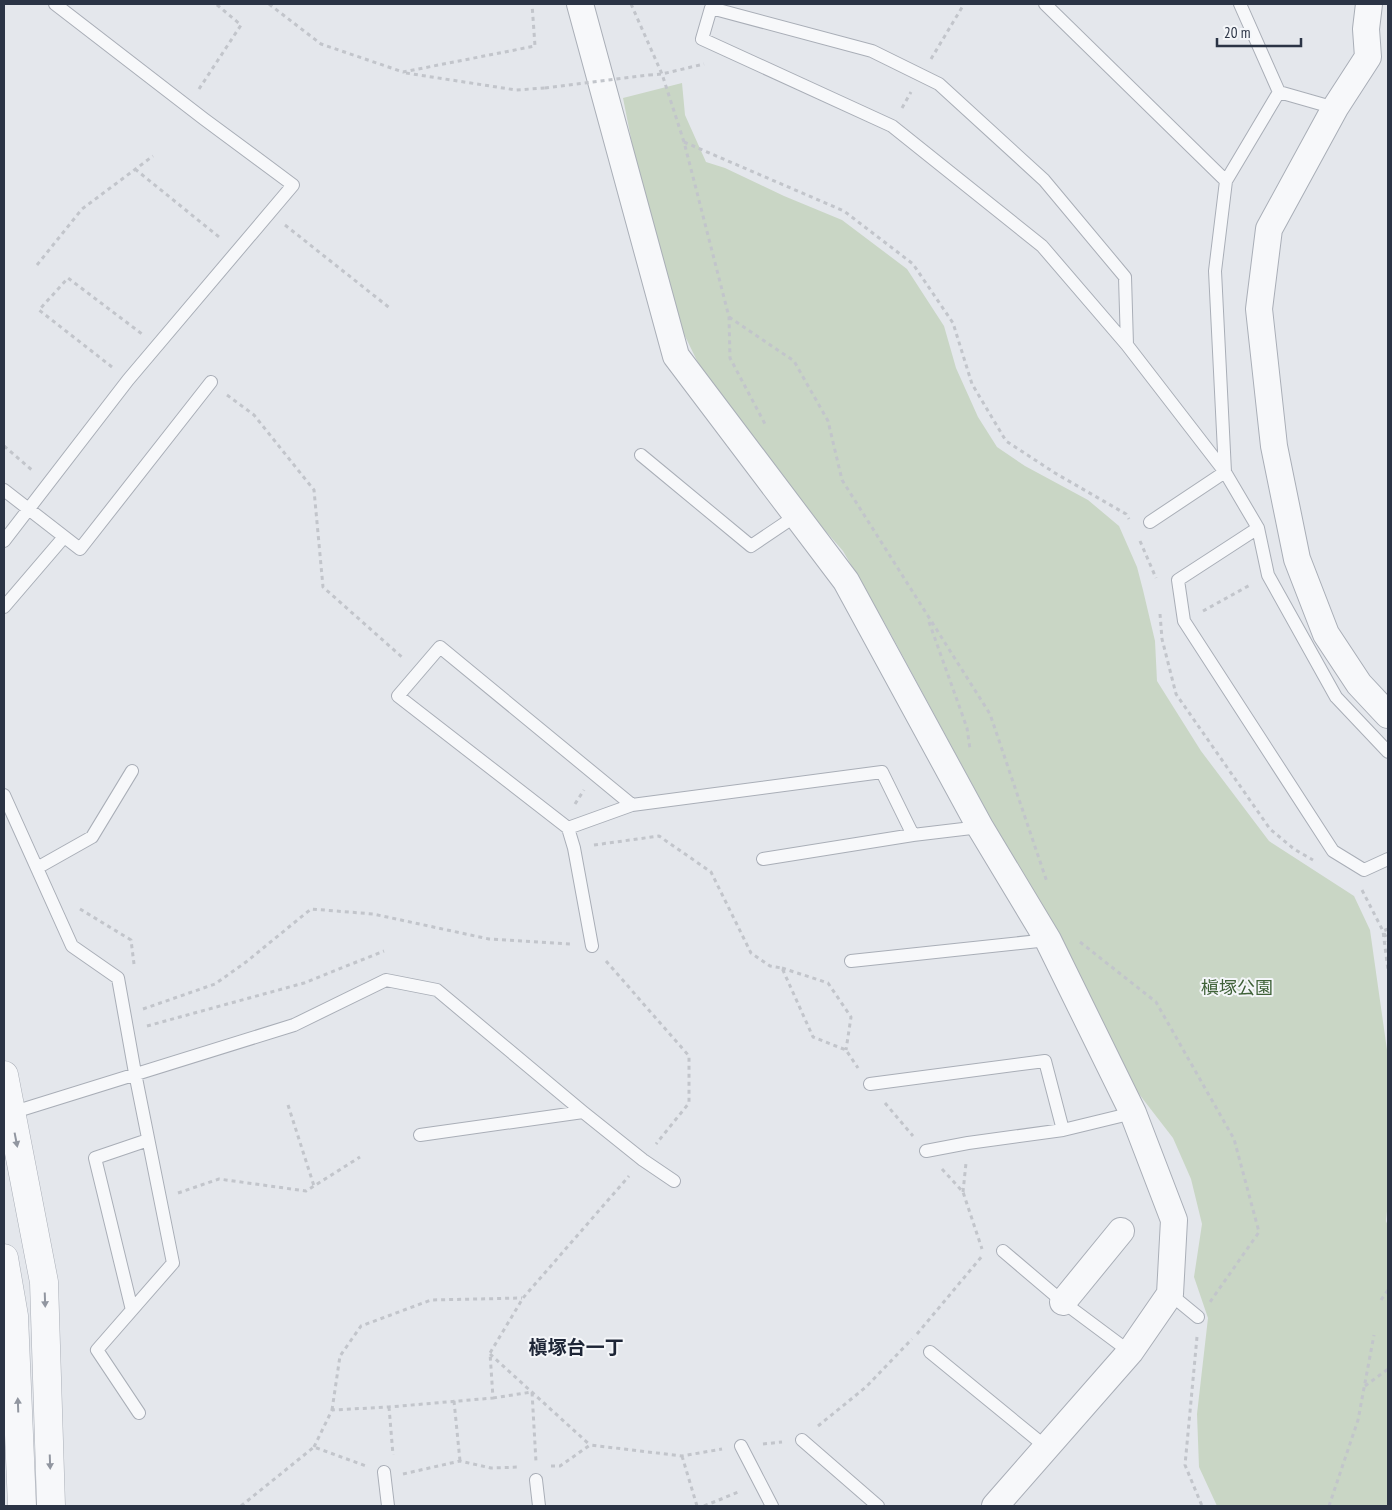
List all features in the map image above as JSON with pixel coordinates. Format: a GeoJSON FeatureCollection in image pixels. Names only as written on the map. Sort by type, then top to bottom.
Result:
{"type":"FeatureCollection","features":[{"type":"Feature","properties":{"kind":"street"},"geometry":{"type":"LineString","coordinates":[[580,4],[676,356],[846,581],[980,827],[1048,940],[1133,1113],[1174,1220],[1170,1294],[1130,1352],[995,1506]]}},
{"type":"Feature","properties":{"kind":"street"},"geometry":{"type":"LineString","coordinates":[[1370,4],[1366,29],[1368,57],[1335,108],[1269,228],[1259,309],[1274,446],[1297,559],[1347,691],[1388,715]]}},
{"type":"Feature","properties":{"kind":"street"},"geometry":{"type":"LineString","coordinates":[[4,1075],[8,1114],[44,1282],[51,1506]]}},
{"type":"Feature","properties":{"kind":"street"},"geometry":{"type":"LineString","coordinates":[[1063,1302],[1121,1231]]}},
{"type":"Feature","properties":{"kind":"street"},"geometry":{"type":"LineString","coordinates":[[4,1258],[14,1316],[22,1506]]}},
{"type":"Feature","properties":{"kind":"lane"},"geometry":{"type":"LineString","coordinates":[[4,541],[128,380],[293,185],[55,4]]}},
{"type":"Feature","properties":{"kind":"lane"},"geometry":{"type":"LineString","coordinates":[[1045,4],[1226,181]]}},
{"type":"Feature","properties":{"kind":"lane"},"geometry":{"type":"LineString","coordinates":[[1240,4],[1279,92]]}},
{"type":"Feature","properties":{"kind":"lane"},"geometry":{"type":"LineString","coordinates":[[1127,345],[1125,278],[1044,180],[939,84],[872,51],[711,8],[702,39],[892,126],[1042,246],[1127,345],[1224,472],[1258,528],[1268,575],[1388,752]]}},
{"type":"Feature","properties":{"kind":"lane"},"geometry":{"type":"LineString","coordinates":[[1224,472],[1215,271],[1226,181],[1279,92]]}},
{"type":"Feature","properties":{"kind":"lane"},"geometry":{"type":"LineString","coordinates":[[1279,92],[1335,108]]}},
{"type":"Feature","properties":{"kind":"lane"},"geometry":{"type":"LineString","coordinates":[[4,490],[80,549],[211,382]]}},
{"type":"Feature","properties":{"kind":"lane"},"geometry":{"type":"LineString","coordinates":[[641,455],[750,546],[797,515]]}},
{"type":"Feature","properties":{"kind":"lane"},"geometry":{"type":"LineString","coordinates":[[1150,522],[1224,472]]}},
{"type":"Feature","properties":{"kind":"lane"},"geometry":{"type":"LineString","coordinates":[[1258,528],[1178,580],[1184,621],[1333,850],[1364,870],[1388,859]]}},
{"type":"Feature","properties":{"kind":"lane"},"geometry":{"type":"LineString","coordinates":[[4,607],[64,537]]}},
{"type":"Feature","properties":{"kind":"lane"},"geometry":{"type":"LineString","coordinates":[[592,946],[574,848],[565,825],[398,696],[440,648],[632,805]]}},
{"type":"Feature","properties":{"kind":"lane"},"geometry":{"type":"LineString","coordinates":[[37,868],[92,837],[132,771]]}},
{"type":"Feature","properties":{"kind":"lane"},"geometry":{"type":"LineString","coordinates":[[565,825],[632,805],[882,772],[913,835]]}},
{"type":"Feature","properties":{"kind":"lane"},"geometry":{"type":"LineString","coordinates":[[4,794],[72,946],[118,978],[173,1263],[97,1350],[139,1413]]}},
{"type":"Feature","properties":{"kind":"lane"},"geometry":{"type":"LineString","coordinates":[[764,859],[913,835],[980,827]]}},
{"type":"Feature","properties":{"kind":"lane"},"geometry":{"type":"LineString","coordinates":[[851,961],[1048,940]]}},
{"type":"Feature","properties":{"kind":"lane"},"geometry":{"type":"LineString","coordinates":[[8,1114],[294,1025],[386,980],[437,990],[642,1160],[674,1182]]}},
{"type":"Feature","properties":{"kind":"lane"},"geometry":{"type":"LineString","coordinates":[[870,1084],[1045,1061],[1063,1130]]}},
{"type":"Feature","properties":{"kind":"lane"},"geometry":{"type":"LineString","coordinates":[[420,1135],[583,1112]]}},
{"type":"Feature","properties":{"kind":"lane"},"geometry":{"type":"LineString","coordinates":[[926,1151],[968,1143],[1063,1130],[1133,1113]]}},
{"type":"Feature","properties":{"kind":"lane"},"geometry":{"type":"LineString","coordinates":[[132,1310],[95,1158],[148,1140]]}},
{"type":"Feature","properties":{"kind":"lane"},"geometry":{"type":"LineString","coordinates":[[1003,1251],[1063,1302],[1130,1352]]}},
{"type":"Feature","properties":{"kind":"lane"},"geometry":{"type":"LineString","coordinates":[[1170,1294],[1198,1317]]}},
{"type":"Feature","properties":{"kind":"lane"},"geometry":{"type":"LineString","coordinates":[[930,1352],[1046,1447]]}},
{"type":"Feature","properties":{"kind":"lane"},"geometry":{"type":"LineString","coordinates":[[802,1440],[878,1506]]}},
{"type":"Feature","properties":{"kind":"lane"},"geometry":{"type":"LineString","coordinates":[[741,1446],[772,1506]]}},
{"type":"Feature","properties":{"kind":"lane"},"geometry":{"type":"LineString","coordinates":[[536,1473],[539,1506]]}},
{"type":"Feature","properties":{"kind":"lane"},"geometry":{"type":"LineString","coordinates":[[388,1506],[390,1474]]}},
{"type":"Feature","properties":{"kind":"path"},"geometry":{"type":"LineString","coordinates":[[188,106],[241,25],[216,4]]}},
{"type":"Feature","properties":{"kind":"path"},"geometry":{"type":"LineString","coordinates":[[269,4],[321,44],[403,72],[516,90],[662,74],[738,56]]}},
{"type":"Feature","properties":{"kind":"path"},"geometry":{"type":"LineString","coordinates":[[403,72],[535,46],[532,4]]}},
{"type":"Feature","properties":{"kind":"path"},"geometry":{"type":"LineString","coordinates":[[631,4],[662,74],[684,142],[729,317],[730,358],[765,424]]}},
{"type":"Feature","properties":{"kind":"path"},"geometry":{"type":"LineString","coordinates":[[684,142],[844,211],[913,264],[953,323],[972,384],[1006,441],[1126,514],[1133,526]]}},
{"type":"Feature","properties":{"kind":"path"},"geometry":{"type":"LineString","coordinates":[[37,265],[82,209],[153,156]]}},
{"type":"Feature","properties":{"kind":"path"},"geometry":{"type":"LineString","coordinates":[[135,169],[218,237]]}},
{"type":"Feature","properties":{"kind":"path"},"geometry":{"type":"LineString","coordinates":[[270,213],[391,308]]}},
{"type":"Feature","properties":{"kind":"path"},"geometry":{"type":"LineString","coordinates":[[128,380],[39,310],[68,278],[157,345]]}},
{"type":"Feature","properties":{"kind":"path"},"geometry":{"type":"LineString","coordinates":[[729,317],[794,361],[828,421],[842,480],[990,714],[1050,890]]}},
{"type":"Feature","properties":{"kind":"path"},"geometry":{"type":"LineString","coordinates":[[211,382],[254,415],[314,490],[323,587],[418,672]]}},
{"type":"Feature","properties":{"kind":"path"},"geometry":{"type":"LineString","coordinates":[[4,446],[49,484]]}},
{"type":"Feature","properties":{"kind":"path"},"geometry":{"type":"LineString","coordinates":[[1139,539],[1156,578],[1157,587]]}},
{"type":"Feature","properties":{"kind":"path"},"geometry":{"type":"LineString","coordinates":[[1162,639],[1184,621],[1268,575]]}},
{"type":"Feature","properties":{"kind":"path"},"geometry":{"type":"LineString","coordinates":[[1160,613],[1162,639],[1176,694],[1270,829],[1294,849],[1319,863]]}},
{"type":"Feature","properties":{"kind":"path"},"geometry":{"type":"LineString","coordinates":[[927,616],[967,728],[971,755]]}},
{"type":"Feature","properties":{"kind":"path"},"geometry":{"type":"LineString","coordinates":[[565,825],[595,775]]}},
{"type":"Feature","properties":{"kind":"path"},"geometry":{"type":"LineString","coordinates":[[574,848],[660,836],[711,872],[751,953],[770,966],[828,983],[851,1017],[846,1050]]}},
{"type":"Feature","properties":{"kind":"path"},"geometry":{"type":"LineString","coordinates":[[1360,886],[1388,941]]}},
{"type":"Feature","properties":{"kind":"path"},"geometry":{"type":"LineString","coordinates":[[1383,932],[1388,929]]}},
{"type":"Feature","properties":{"kind":"path"},"geometry":{"type":"LineString","coordinates":[[1383,932],[1388,970]]}},
{"type":"Feature","properties":{"kind":"path"},"geometry":{"type":"LineString","coordinates":[[127,1032],[304,983],[384,951]]}},
{"type":"Feature","properties":{"kind":"path"},"geometry":{"type":"LineString","coordinates":[[490,1353],[590,1445],[682,1456],[741,1446],[802,1440],[866,1387],[917,1334],[984,1254],[963,1192],[870,1084],[846,1050],[813,1037],[782,968]]}},
{"type":"Feature","properties":{"kind":"path"},"geometry":{"type":"LineString","coordinates":[[288,1104],[314,1186]]}},
{"type":"Feature","properties":{"kind":"path"},"geometry":{"type":"LineString","coordinates":[[963,1192],[968,1143]]}},
{"type":"Feature","properties":{"kind":"path"},"geometry":{"type":"LineString","coordinates":[[160,1200],[219,1179],[306,1191],[360,1157]]}},
{"type":"Feature","properties":{"kind":"path"},"geometry":{"type":"LineString","coordinates":[[493,1398],[490,1353],[523,1298],[642,1160]]}},
{"type":"Feature","properties":{"kind":"path"},"geometry":{"type":"LineString","coordinates":[[1381,1300],[1388,1290]]}},
{"type":"Feature","properties":{"kind":"path"},"geometry":{"type":"LineString","coordinates":[[241,1506],[314,1447],[332,1410],[340,1356],[362,1326],[431,1300],[523,1298]]}},
{"type":"Feature","properties":{"kind":"path"},"geometry":{"type":"LineString","coordinates":[[1329,1506],[1358,1420],[1374,1335]]}},
{"type":"Feature","properties":{"kind":"path"},"geometry":{"type":"LineString","coordinates":[[1364,1386],[1388,1369]]}},
{"type":"Feature","properties":{"kind":"path"},"geometry":{"type":"LineString","coordinates":[[332,1410],[493,1398],[532,1392]]}},
{"type":"Feature","properties":{"kind":"path"},"geometry":{"type":"LineString","coordinates":[[532,1392],[536,1473]]}},
{"type":"Feature","properties":{"kind":"path"},"geometry":{"type":"LineString","coordinates":[[454,1401],[460,1461]]}},
{"type":"Feature","properties":{"kind":"path"},"geometry":{"type":"LineString","coordinates":[[389,1407],[390,1474]]}},
{"type":"Feature","properties":{"kind":"path"},"geometry":{"type":"LineString","coordinates":[[314,1447],[390,1474],[460,1461],[491,1468],[536,1473],[560,1466],[590,1445]]}},
{"type":"Feature","properties":{"kind":"path"},"geometry":{"type":"LineString","coordinates":[[682,1456],[697,1506]]}},
{"type":"Feature","properties":{"kind":"path"},"geometry":{"type":"LineString","coordinates":[[704,1506],[760,1483]]}},
{"type":"Feature","properties":{"kind":"green space","name":"槇塚公園"},"geometry":{"type":"Polygon","coordinates":[[[682,83],[685,115],[706,162],[725,168],[784,196],[842,220],[907,269],[944,326],[956,368],[978,417],[997,447],[1025,466],[1088,500],[1119,526],[1137,567],[1143,590],[1155,641],[1157,681],[1201,751],[1269,841],[1354,896],[1370,930],[1388,1057],[1388,1201],[1386,1221],[1388,1226],[1388,1506],[1217,1506],[1199,1467],[1197,1414],[1208,1318],[1194,1277],[1202,1224],[1191,1179],[1173,1138],[1139,1094],[1109,1046],[1038,906],[888,629],[843,551],[794,495],[701,369],[683,332],[641,189],[623,98],[682,83]]]}},
{"type":"Feature","properties":{"kind":"district","name":"槇塚台一丁"},"geometry":{"type":"Point","coordinates":[576,1347]}}]}
